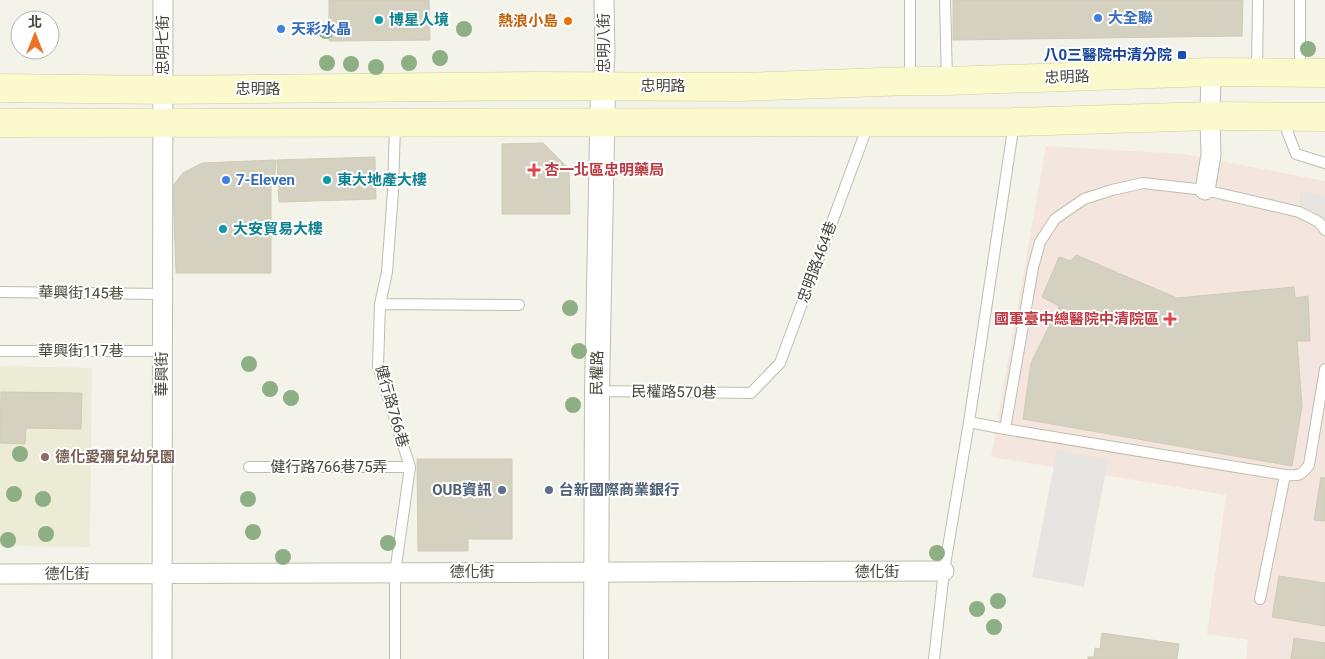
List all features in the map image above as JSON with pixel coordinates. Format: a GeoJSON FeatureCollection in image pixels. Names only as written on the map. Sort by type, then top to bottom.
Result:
{"type":"FeatureCollection","features":[{"type":"Feature","properties":{"kind":"main road","name":"忠明路"},"geometry":{"type":"LineString","coordinates":[[0,88],[163,90],[534,86],[740,87],[1211,72],[1313,72]]}},
{"type":"Feature","properties":{"kind":"main road"},"geometry":{"type":"LineString","coordinates":[[0,123],[1014,122],[1210,116],[1325,117]]}},
{"type":"Feature","properties":{"kind":"street","name":"忠明七街"},"geometry":{"type":"LineString","coordinates":[[163,0],[163,90]]}},
{"type":"Feature","properties":{"kind":"street","name":"忠明八街"},"geometry":{"type":"LineString","coordinates":[[603,87],[605,53],[604,0]]}},
{"type":"Feature","properties":{"kind":"street"},"geometry":{"type":"LineString","coordinates":[[1205,190],[1211,155],[1211,72]]}},
{"type":"Feature","properties":{"kind":"street","name":"民權路"},"geometry":{"type":"LineString","coordinates":[[596,659],[597,390],[603,87]]}},
{"type":"Feature","properties":{"kind":"street","name":"華興街"},"geometry":{"type":"LineString","coordinates":[[162,659],[163,90]]}},
{"type":"Feature","properties":{"kind":"street","name":"德化街"},"geometry":{"type":"LineString","coordinates":[[0,574],[944,571]]}},
{"type":"Feature","properties":{"kind":"lane"},"geometry":{"type":"LineString","coordinates":[[910,0],[910,81]]}},
{"type":"Feature","properties":{"kind":"lane"},"geometry":{"type":"LineString","coordinates":[[945,0],[947,81]]}},
{"type":"Feature","properties":{"kind":"lane"},"geometry":{"type":"LineString","coordinates":[[1257,72],[1258,0]]}},
{"type":"Feature","properties":{"kind":"lane"},"geometry":{"type":"LineString","coordinates":[[1300,0],[1313,72]]}},
{"type":"Feature","properties":{"kind":"lane"},"geometry":{"type":"LineString","coordinates":[[1282,116],[1296,154],[1325,163]]}},
{"type":"Feature","properties":{"kind":"lane","name":"健行路766巷"},"geometry":{"type":"LineString","coordinates":[[395,122],[388,263],[380,304],[378,366],[410,467],[395,573],[395,659]]}},
{"type":"Feature","properties":{"kind":"lane","name":"忠明路464巷"},"geometry":{"type":"LineString","coordinates":[[751,393],[780,362],[869,122]]}},
{"type":"Feature","properties":{"kind":"lane"},"geometry":{"type":"LineString","coordinates":[[934,659],[944,571],[969,422],[1014,122]]}},
{"type":"Feature","properties":{"kind":"lane"},"geometry":{"type":"LineString","coordinates":[[1005,429],[1033,268],[1040,242],[1056,220],[1084,199],[1143,183],[1205,190],[1299,212],[1319,222],[1325,230]]}},
{"type":"Feature","properties":{"kind":"lane","name":"華興街145巷"},"geometry":{"type":"LineString","coordinates":[[0,292],[162,294]]}},
{"type":"Feature","properties":{"kind":"lane"},"geometry":{"type":"LineString","coordinates":[[380,304],[519,305]]}},
{"type":"Feature","properties":{"kind":"lane","name":"華興街117巷"},"geometry":{"type":"LineString","coordinates":[[0,350],[162,350]]}},
{"type":"Feature","properties":{"kind":"lane"},"geometry":{"type":"LineString","coordinates":[[969,422],[1295,476],[1302,474],[1309,465],[1325,369]]}},
{"type":"Feature","properties":{"kind":"lane","name":"民權路570巷"},"geometry":{"type":"LineString","coordinates":[[597,390],[751,393]]}},
{"type":"Feature","properties":{"kind":"lane","name":"健行路766巷75弄"},"geometry":{"type":"LineString","coordinates":[[249,467],[410,467]]}},
{"type":"Feature","properties":{"kind":"lane"},"geometry":{"type":"LineString","coordinates":[[1260,599],[1285,475]]}},
{"type":"Feature","properties":{"kind":"shaded area","name":"國軍臺中總醫院中清院區"},"geometry":{"type":"Polygon","coordinates":[[[1046,146],[1184,154],[1325,181],[1325,659],[1246,659],[1248,640],[1207,634],[1226,495],[991,457],[1046,146]]]}},
{"type":"Feature","properties":{"kind":"shaded area"},"geometry":{"type":"Polygon","coordinates":[[[1301,191],[1325,196],[1325,225],[1296,221],[1301,191]]]}},
{"type":"Feature","properties":{"kind":"shaded area","name":"德化愛彌兒幼兒園"},"geometry":{"type":"Polygon","coordinates":[[[0,366],[92,368],[90,547],[0,546],[0,366]]]}},
{"type":"Feature","properties":{"kind":"shaded area"},"geometry":{"type":"Polygon","coordinates":[[[1057,450],[1108,460],[1084,587],[1032,577],[1057,450]]]}},
{"type":"Feature","properties":{"kind":"building","name":"博星人境"},"geometry":{"type":"Polygon","coordinates":[[[329,0],[429,0],[430,40],[329,41],[329,0]]]}},
{"type":"Feature","properties":{"kind":"building","name":"大全聯"},"geometry":{"type":"Polygon","coordinates":[[[953,0],[1243,0],[1242,36],[953,40],[953,0]]]}},
{"type":"Feature","properties":{"kind":"building"},"geometry":{"type":"Polygon","coordinates":[[[543,143],[569,169],[570,214],[502,214],[502,144],[543,143]]]}},
{"type":"Feature","properties":{"kind":"building","name":"東大地產大樓"},"geometry":{"type":"Polygon","coordinates":[[[375,157],[376,199],[279,202],[277,160],[375,157]]]}},
{"type":"Feature","properties":{"kind":"building","name":"大安貿易大樓"},"geometry":{"type":"Polygon","coordinates":[[[276,160],[275,174],[271,178],[271,273],[176,273],[173,186],[183,173],[202,163],[276,160]]]}},
{"type":"Feature","properties":{"kind":"building"},"geometry":{"type":"Polygon","coordinates":[[[1076,255],[1177,298],[1294,287],[1295,298],[1308,296],[1310,341],[1297,341],[1302,406],[1292,466],[1023,419],[1031,363],[1059,306],[1042,297],[1059,257],[1071,261],[1076,255]]]}},
{"type":"Feature","properties":{"kind":"building"},"geometry":{"type":"Polygon","coordinates":[[[1,392],[82,393],[81,429],[26,428],[25,444],[0,443],[1,392]]]}},
{"type":"Feature","properties":{"kind":"building"},"geometry":{"type":"Polygon","coordinates":[[[417,459],[512,459],[512,539],[468,539],[468,551],[418,551],[417,459]]]}},
{"type":"Feature","properties":{"kind":"building"},"geometry":{"type":"Polygon","coordinates":[[[1321,477],[1325,478],[1325,521],[1314,520],[1321,477]]]}},
{"type":"Feature","properties":{"kind":"building"},"geometry":{"type":"Polygon","coordinates":[[[1279,576],[1325,583],[1325,626],[1272,617],[1279,576]]]}},
{"type":"Feature","properties":{"kind":"building"},"geometry":{"type":"Polygon","coordinates":[[[1102,633],[1179,644],[1177,659],[1088,659],[1088,657],[1094,657],[1095,648],[1100,649],[1102,633]]]}},
{"type":"Feature","properties":{"kind":"building"},"geometry":{"type":"Polygon","coordinates":[[[1294,638],[1325,643],[1325,659],[1291,659],[1294,638]]]}},
{"type":"Feature","properties":{"kind":"place","name":"大全聯"},"geometry":{"type":"Point","coordinates":[1098,18]}},
{"type":"Feature","properties":{"kind":"place","name":"博星人境"},"geometry":{"type":"Point","coordinates":[379,20]}},
{"type":"Feature","properties":{"kind":"place","name":"熱浪小島"},"geometry":{"type":"Point","coordinates":[568,21]}},
{"type":"Feature","properties":{"kind":"place","name":"天彩水晶"},"geometry":{"type":"Point","coordinates":[281,29]}},
{"type":"Feature","properties":{"kind":"place","name":"八0三醫院中清分院"},"geometry":{"type":"Point","coordinates":[1182,55]}},
{"type":"Feature","properties":{"kind":"place","name":"杏一北區忠明藥局"},"geometry":{"type":"Point","coordinates":[534,170]}},
{"type":"Feature","properties":{"kind":"place","name":"7-Eleven"},"geometry":{"type":"Point","coordinates":[226,180]}},
{"type":"Feature","properties":{"kind":"place","name":"東大地產大樓"},"geometry":{"type":"Point","coordinates":[327,180]}},
{"type":"Feature","properties":{"kind":"place","name":"大安貿易大樓"},"geometry":{"type":"Point","coordinates":[223,229]}},
{"type":"Feature","properties":{"kind":"place","name":"國軍臺中總醫院中清院區"},"geometry":{"type":"Point","coordinates":[1170,319]}},
{"type":"Feature","properties":{"kind":"place","name":"德化愛彌兒幼兒園"},"geometry":{"type":"Point","coordinates":[45,457]}},
{"type":"Feature","properties":{"kind":"place","name":"OUB資訊"},"geometry":{"type":"Point","coordinates":[502,490]}},
{"type":"Feature","properties":{"kind":"place","name":"台新國際商業銀行"},"geometry":{"type":"Point","coordinates":[549,490]}}]}
